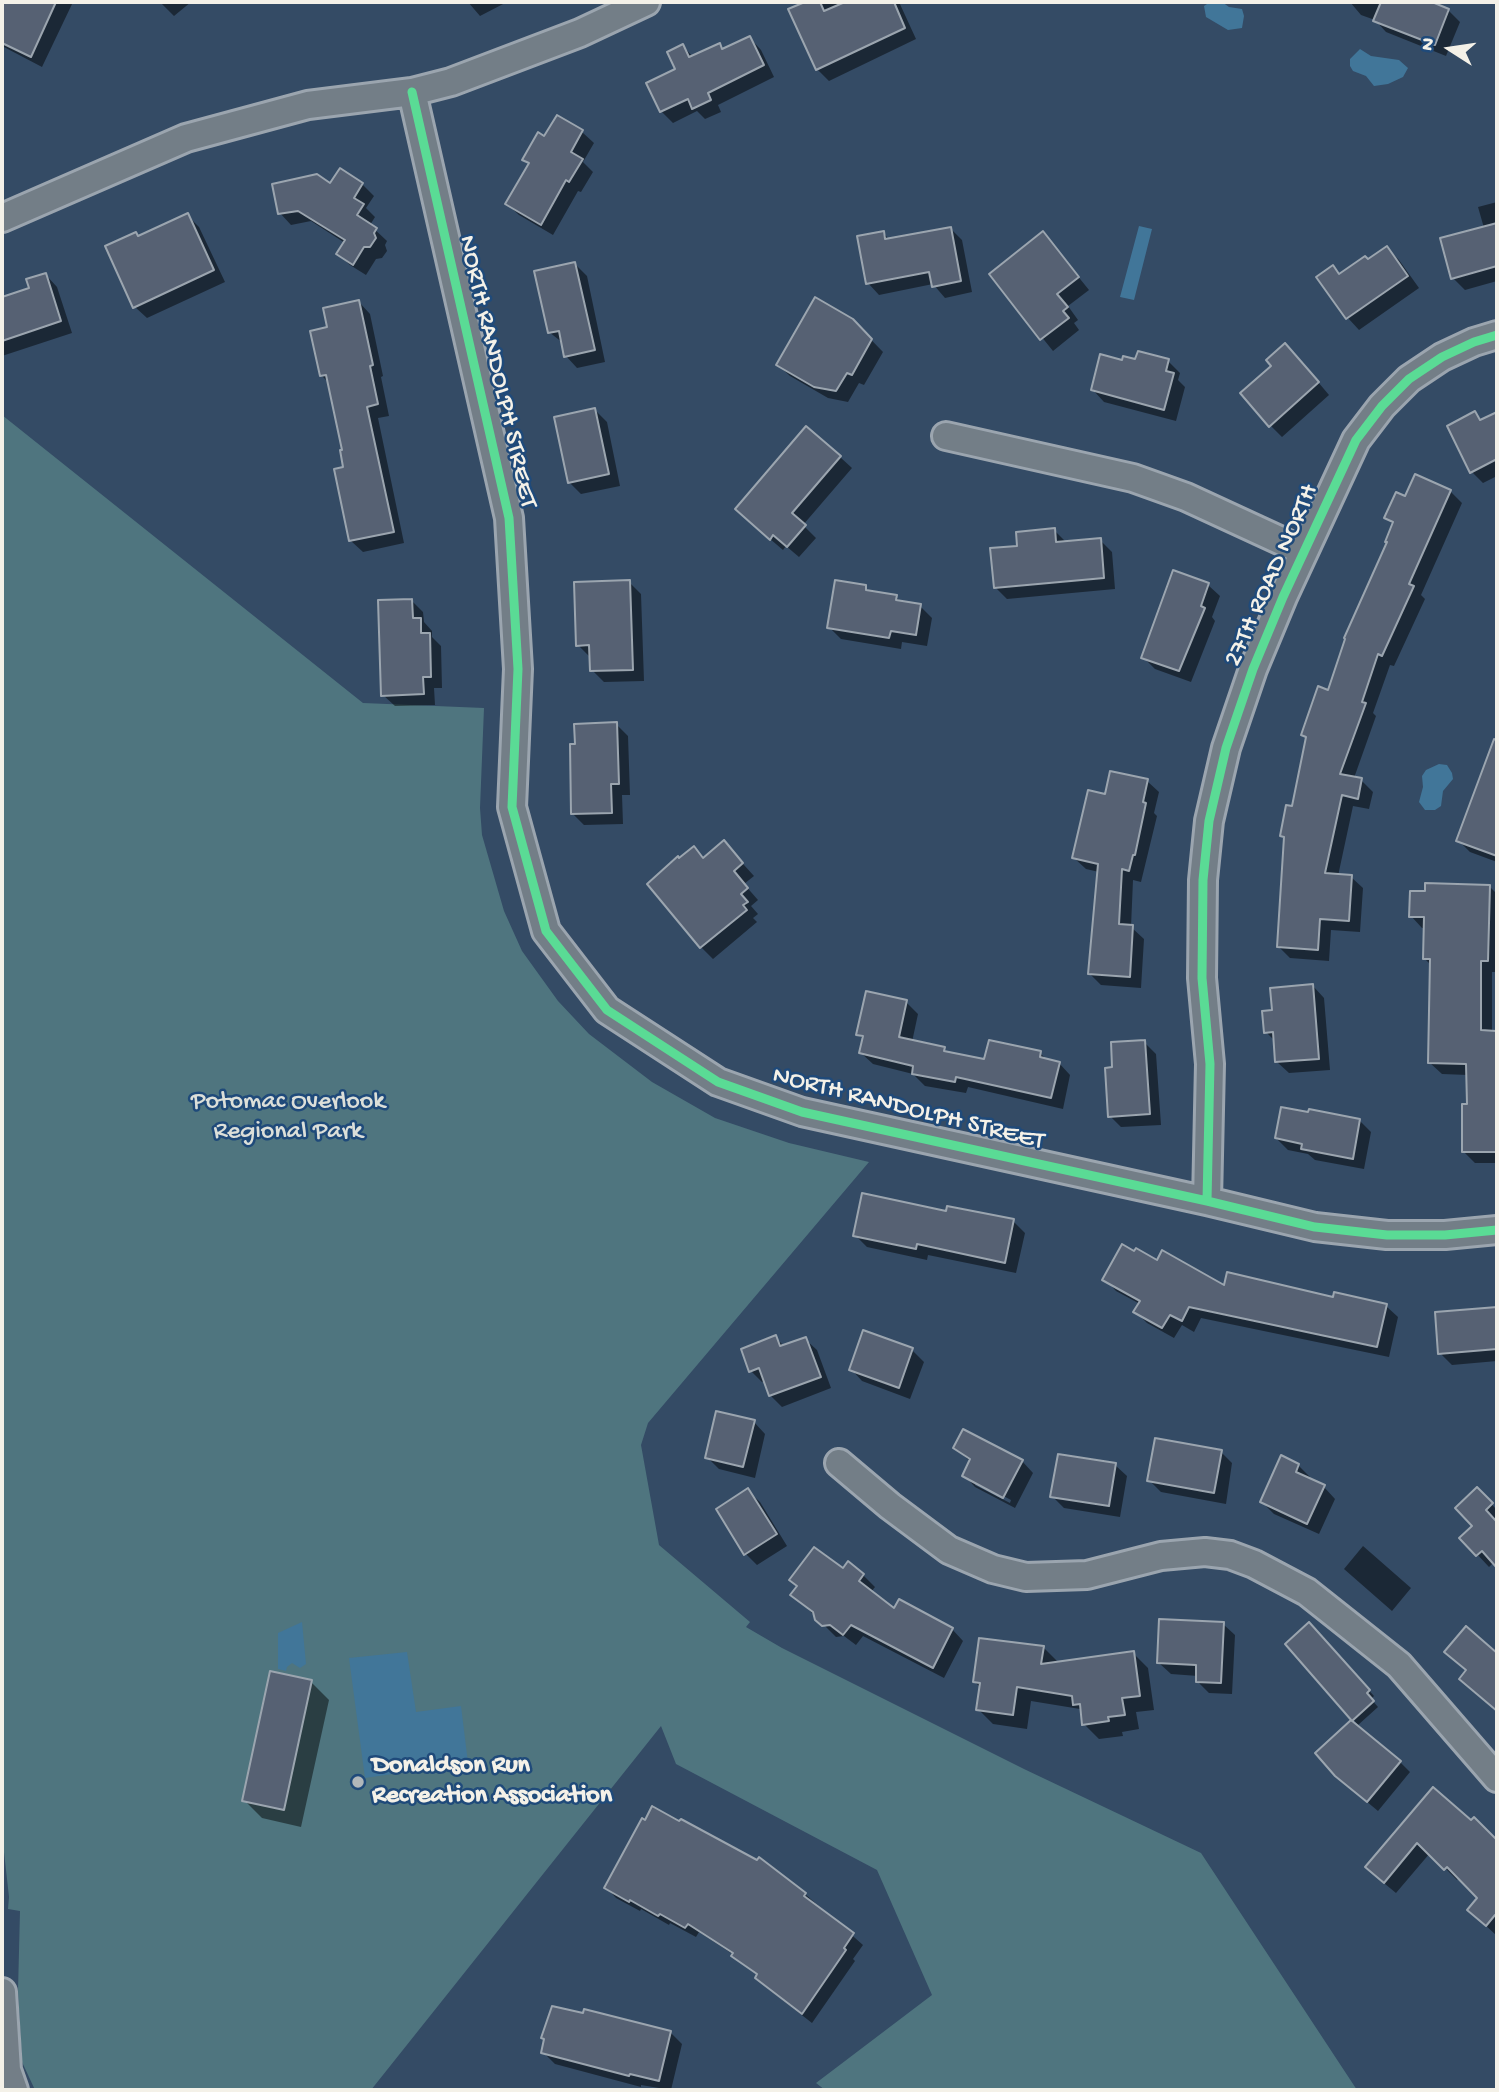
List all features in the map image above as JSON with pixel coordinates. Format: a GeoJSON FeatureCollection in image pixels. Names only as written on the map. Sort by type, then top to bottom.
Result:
{"type":"FeatureCollection","features":[{"type":"Feature","properties":{"kind":"street"},"geometry":{"type":"LineString","coordinates":[[2,218],[186,138],[308,106],[412,92],[451,82],[580,33],[646,2]]}},
{"type":"Feature","properties":{"kind":"street","name":"NORTH RANDOLPH STREET"},"geometry":{"type":"LineString","coordinates":[[412,92],[509,518],[518,669],[512,807],[546,931],[607,1010],[718,1082],[802,1112],[1315,1227],[1387,1235],[1445,1235],[1497,1230]]}},
{"type":"Feature","properties":{"kind":"street","name":"27TH ROAD NORTH"},"geometry":{"type":"LineString","coordinates":[[1207,1201],[1210,1064],[1202,978],[1203,880],[1209,821],[1226,748],[1253,669],[1303,551],[1356,440],[1382,406],[1409,379],[1442,357],[1497,335]]}},
{"type":"Feature","properties":{"kind":"street"},"geometry":{"type":"LineString","coordinates":[[946,436],[1133,478],[1186,497],[1303,551]]}},
{"type":"Feature","properties":{"kind":"street"},"geometry":{"type":"LineString","coordinates":[[839,1463],[949,1550],[1004,1572],[1026,1577],[1087,1575],[1161,1556],[1205,1552],[1230,1555],[1272,1572],[1307,1592],[1399,1665],[1497,1778]]}},
{"type":"Feature","properties":{"kind":"street"},"geometry":{"type":"LineString","coordinates":[[2,1992],[7,2070],[14,2090]]}},
{"type":"Feature","properties":{"kind":"green space","name":"Potomac Overlook Regional Park"},"geometry":{"type":"Polygon","coordinates":[[[2,415],[363,703],[484,708],[480,808],[482,835],[504,911],[522,951],[558,1001],[589,1034],[652,1082],[715,1118],[789,1143],[869,1162],[648,1423],[641,1445],[659,1545],[750,1622],[746,1627],[782,1648],[1024,1769],[1201,1853],[1357,2090],[825,2090],[816,2083],[932,1995],[877,1870],[676,1764],[661,1726],[371,2090],[35,2090],[22,2062],[18,1991],[20,1911],[8,1909],[2,1834],[2,415]]]}},
{"type":"Feature","properties":{"kind":"water"},"geometry":{"type":"Polygon","coordinates":[[[1210,2],[1222,2],[1229,7],[1242,9],[1242,28],[1228,30],[1206,17],[1204,6],[1210,2]]]}},
{"type":"Feature","properties":{"kind":"water"},"geometry":{"type":"Polygon","coordinates":[[[1360,49],[1371,56],[1399,60],[1408,68],[1403,77],[1388,84],[1374,86],[1366,76],[1353,71],[1350,66],[1350,59],[1360,49]]]}},
{"type":"Feature","properties":{"kind":"water"},"geometry":{"type":"Polygon","coordinates":[[[1139,226],[1152,229],[1134,300],[1120,297],[1139,226]]]}},
{"type":"Feature","properties":{"kind":"water"},"geometry":{"type":"Polygon","coordinates":[[[1439,764],[1447,765],[1453,779],[1443,791],[1441,806],[1435,810],[1425,810],[1419,802],[1423,787],[1422,776],[1426,770],[1439,764]]]}},
{"type":"Feature","properties":{"kind":"water"},"geometry":{"type":"Polygon","coordinates":[[[302,1622],[306,1664],[300,1668],[292,1663],[286,1671],[278,1669],[278,1633],[302,1622]]]}},
{"type":"Feature","properties":{"kind":"water"},"geometry":{"type":"Polygon","coordinates":[[[407,1652],[416,1712],[461,1706],[468,1763],[365,1778],[349,1658],[407,1652]]]}},
{"type":"Feature","properties":{"kind":"building"},"geometry":{"type":"Polygon","coordinates":[[[2,2],[56,2],[31,57],[2,43],[2,2]]]}},
{"type":"Feature","properties":{"kind":"building"},"geometry":{"type":"Polygon","coordinates":[[[805,2],[820,2],[824,11],[845,2],[894,2],[905,28],[816,70],[788,9],[805,2]]]}},
{"type":"Feature","properties":{"kind":"building"},"geometry":{"type":"Polygon","coordinates":[[[1381,2],[1432,2],[1449,9],[1435,45],[1373,21],[1381,2]]]}},
{"type":"Feature","properties":{"kind":"building"},"geometry":{"type":"Polygon","coordinates":[[[750,36],[764,65],[708,93],[711,100],[692,109],[688,99],[660,112],[646,83],[675,69],[667,52],[683,44],[689,57],[720,43],[722,49],[750,36]]]}},
{"type":"Feature","properties":{"kind":"building"},"geometry":{"type":"Polygon","coordinates":[[[557,115],[583,130],[571,152],[583,159],[569,182],[566,180],[541,225],[505,204],[529,163],[522,160],[538,132],[544,136],[557,115]]]}},
{"type":"Feature","properties":{"kind":"building"},"geometry":{"type":"Polygon","coordinates":[[[340,168],[363,183],[354,198],[364,204],[357,215],[377,228],[374,233],[376,238],[370,247],[364,247],[353,265],[336,254],[345,240],[298,211],[278,214],[272,184],[317,174],[330,183],[340,168]]]}},
{"type":"Feature","properties":{"kind":"building"},"geometry":{"type":"Polygon","coordinates":[[[188,213],[214,270],[133,308],[105,246],[136,232],[138,236],[188,213]]]}},
{"type":"Feature","properties":{"kind":"building"},"geometry":{"type":"Polygon","coordinates":[[[1497,223],[1497,266],[1451,279],[1440,238],[1497,223]]]}},
{"type":"Feature","properties":{"kind":"building"},"geometry":{"type":"Polygon","coordinates":[[[951,227],[961,281],[932,287],[929,272],[866,284],[857,236],[884,231],[885,239],[951,227]]]}},
{"type":"Feature","properties":{"kind":"building"},"geometry":{"type":"Polygon","coordinates":[[[1043,231],[1079,277],[1057,294],[1068,307],[1063,311],[1069,318],[1040,340],[989,274],[1043,231]]]}},
{"type":"Feature","properties":{"kind":"building"},"geometry":{"type":"Polygon","coordinates":[[[1387,246],[1408,276],[1346,319],[1316,277],[1333,265],[1339,274],[1365,256],[1368,259],[1387,246]]]}},
{"type":"Feature","properties":{"kind":"building"},"geometry":{"type":"Polygon","coordinates":[[[575,262],[595,350],[564,357],[559,331],[548,333],[534,271],[575,262]]]}},
{"type":"Feature","properties":{"kind":"building"},"geometry":{"type":"Polygon","coordinates":[[[46,273],[61,321],[2,341],[2,297],[29,288],[26,279],[46,273]]]}},
{"type":"Feature","properties":{"kind":"building"},"geometry":{"type":"Polygon","coordinates":[[[815,297],[853,319],[872,339],[852,375],[847,373],[836,391],[814,387],[776,365],[815,297]]]}},
{"type":"Feature","properties":{"kind":"building"},"geometry":{"type":"Polygon","coordinates":[[[359,300],[378,404],[367,407],[394,532],[349,541],[334,469],[343,467],[342,450],[326,375],[320,376],[310,331],[327,327],[323,308],[359,300]]]}},
{"type":"Feature","properties":{"kind":"building"},"geometry":{"type":"Polygon","coordinates":[[[1285,343],[1319,382],[1269,427],[1240,393],[1271,366],[1266,360],[1285,343]]]}},
{"type":"Feature","properties":{"kind":"building"},"geometry":{"type":"Polygon","coordinates":[[[1138,351],[1169,359],[1166,371],[1174,373],[1164,410],[1091,390],[1100,354],[1122,360],[1123,356],[1135,359],[1138,351]]]}},
{"type":"Feature","properties":{"kind":"building"},"geometry":{"type":"Polygon","coordinates":[[[595,408],[609,474],[568,483],[554,417],[595,408]]]}},
{"type":"Feature","properties":{"kind":"building"},"geometry":{"type":"Polygon","coordinates":[[[1475,411],[1480,420],[1497,412],[1497,459],[1470,473],[1447,426],[1475,411]]]}},
{"type":"Feature","properties":{"kind":"building"},"geometry":{"type":"Polygon","coordinates":[[[806,426],[841,456],[792,513],[806,525],[787,547],[773,535],[770,540],[735,509],[806,426]]]}},
{"type":"Feature","properties":{"kind":"building"},"geometry":{"type":"Polygon","coordinates":[[[1415,474],[1451,490],[1409,584],[1414,586],[1382,656],[1378,654],[1362,702],[1366,703],[1340,774],[1362,778],[1358,799],[1342,795],[1325,873],[1352,875],[1349,921],[1320,919],[1318,950],[1277,947],[1284,837],[1280,836],[1286,805],[1292,806],[1306,737],[1301,735],[1318,686],[1328,690],[1344,638],[1387,542],[1393,522],[1384,518],[1396,492],[1405,496],[1415,474]]]}},
{"type":"Feature","properties":{"kind":"building"},"geometry":{"type":"Polygon","coordinates":[[[1055,528],[1056,542],[1101,538],[1104,578],[994,588],[990,548],[1017,546],[1016,532],[1055,528]]]}},
{"type":"Feature","properties":{"kind":"building"},"geometry":{"type":"Polygon","coordinates":[[[1173,570],[1209,583],[1201,606],[1205,608],[1179,671],[1141,658],[1173,570]]]}},
{"type":"Feature","properties":{"kind":"building"},"geometry":{"type":"Polygon","coordinates":[[[630,580],[633,670],[590,671],[589,645],[576,646],[574,582],[630,580]]]}},
{"type":"Feature","properties":{"kind":"building"},"geometry":{"type":"Polygon","coordinates":[[[835,580],[866,585],[866,590],[897,595],[896,600],[921,604],[916,635],[891,631],[889,638],[827,628],[835,580]]]}},
{"type":"Feature","properties":{"kind":"building"},"geometry":{"type":"Polygon","coordinates":[[[412,599],[413,618],[421,618],[421,633],[430,633],[431,677],[423,677],[424,694],[381,696],[378,600],[412,599]]]}},
{"type":"Feature","properties":{"kind":"building"},"geometry":{"type":"Polygon","coordinates":[[[617,722],[619,784],[611,784],[612,813],[571,814],[570,744],[575,744],[574,724],[617,722]]]}},
{"type":"Feature","properties":{"kind":"building"},"geometry":{"type":"Polygon","coordinates":[[[1494,739],[1497,740],[1497,856],[1456,841],[1494,739]]]}},
{"type":"Feature","properties":{"kind":"building"},"geometry":{"type":"Polygon","coordinates":[[[1110,771],[1148,779],[1135,855],[1129,871],[1122,869],[1119,924],[1133,925],[1130,977],[1088,974],[1098,864],[1072,858],[1088,790],[1105,794],[1110,771]]]}},
{"type":"Feature","properties":{"kind":"building"},"geometry":{"type":"Polygon","coordinates":[[[724,840],[743,863],[734,871],[748,888],[741,894],[748,902],[743,905],[747,910],[700,948],[647,884],[678,856],[679,858],[694,846],[703,858],[724,840]]]}},
{"type":"Feature","properties":{"kind":"building"},"geometry":{"type":"Polygon","coordinates":[[[1425,883],[1490,885],[1488,961],[1481,961],[1481,1030],[1496,1031],[1497,1152],[1462,1152],[1462,1104],[1467,1104],[1466,1064],[1428,1063],[1430,959],[1423,959],[1424,917],[1409,917],[1410,891],[1425,891],[1425,883]]]}},
{"type":"Feature","properties":{"kind":"building"},"geometry":{"type":"Polygon","coordinates":[[[1313,984],[1319,1059],[1275,1062],[1273,1032],[1264,1033],[1262,1011],[1272,1010],[1270,988],[1313,984]]]}},
{"type":"Feature","properties":{"kind":"building"},"geometry":{"type":"Polygon","coordinates":[[[866,991],[907,1000],[899,1037],[945,1047],[944,1051],[984,1059],[989,1040],[1041,1051],[1040,1057],[1060,1062],[1051,1098],[956,1077],[955,1082],[912,1074],[913,1066],[859,1053],[863,1036],[856,1035],[866,991]]]}},
{"type":"Feature","properties":{"kind":"building"},"geometry":{"type":"Polygon","coordinates":[[[1145,1040],[1150,1114],[1108,1117],[1105,1068],[1112,1067],[1111,1042],[1145,1040]]]}},
{"type":"Feature","properties":{"kind":"building"},"geometry":{"type":"Polygon","coordinates":[[[1281,1107],[1308,1112],[1309,1109],[1360,1119],[1353,1159],[1301,1149],[1302,1144],[1275,1138],[1281,1107]]]}},
{"type":"Feature","properties":{"kind":"building"},"geometry":{"type":"Polygon","coordinates":[[[862,1193],[946,1211],[947,1206],[1014,1219],[1005,1263],[917,1244],[916,1249],[853,1236],[862,1193]]]}},
{"type":"Feature","properties":{"kind":"building"},"geometry":{"type":"Polygon","coordinates":[[[1122,1244],[1134,1251],[1136,1248],[1157,1260],[1162,1250],[1224,1285],[1227,1272],[1333,1297],[1334,1292],[1387,1304],[1377,1347],[1189,1307],[1182,1321],[1170,1315],[1162,1328],[1133,1312],[1140,1301],[1102,1280],[1122,1244]]]}},
{"type":"Feature","properties":{"kind":"building"},"geometry":{"type":"Polygon","coordinates":[[[1497,1307],[1497,1349],[1438,1354],[1435,1312],[1497,1307]]]}},
{"type":"Feature","properties":{"kind":"building"},"geometry":{"type":"Polygon","coordinates":[[[863,1330],[913,1348],[899,1388],[849,1370],[863,1330]]]}},
{"type":"Feature","properties":{"kind":"building"},"geometry":{"type":"Polygon","coordinates":[[[776,1335],[780,1346],[806,1337],[821,1377],[769,1396],[759,1368],[749,1372],[741,1349],[776,1335]]]}},
{"type":"Feature","properties":{"kind":"building"},"geometry":{"type":"Polygon","coordinates":[[[716,1411],[755,1420],[743,1467],[705,1458],[716,1411]]]}},
{"type":"Feature","properties":{"kind":"building"},"geometry":{"type":"Polygon","coordinates":[[[963,1429],[1023,1460],[1003,1498],[962,1476],[970,1459],[953,1448],[963,1429]]]}},
{"type":"Feature","properties":{"kind":"building"},"geometry":{"type":"Polygon","coordinates":[[[1155,1438],[1222,1450],[1214,1493],[1147,1481],[1155,1438]]]}},
{"type":"Feature","properties":{"kind":"building"},"geometry":{"type":"Polygon","coordinates":[[[1058,1454],[1116,1463],[1109,1506],[1050,1497],[1058,1454]]]}},
{"type":"Feature","properties":{"kind":"building"},"geometry":{"type":"Polygon","coordinates":[[[1281,1455],[1299,1464],[1296,1472],[1325,1485],[1307,1524],[1260,1502],[1281,1455]]]}},
{"type":"Feature","properties":{"kind":"building"},"geometry":{"type":"Polygon","coordinates":[[[1477,1487],[1493,1503],[1486,1510],[1497,1522],[1497,1568],[1482,1551],[1476,1556],[1459,1538],[1472,1526],[1455,1508],[1477,1487]]]}},
{"type":"Feature","properties":{"kind":"building"},"geometry":{"type":"Polygon","coordinates":[[[748,1488],[777,1534],[744,1555],[716,1509],[748,1488]]]}},
{"type":"Feature","properties":{"kind":"building"},"geometry":{"type":"Polygon","coordinates":[[[814,1547],[843,1568],[848,1561],[864,1574],[859,1581],[894,1608],[899,1599],[953,1628],[933,1668],[851,1625],[843,1635],[830,1625],[822,1626],[815,1620],[813,1612],[790,1595],[797,1586],[789,1580],[814,1547]]]}},
{"type":"Feature","properties":{"kind":"building"},"geometry":{"type":"Polygon","coordinates":[[[1159,1619],[1224,1622],[1221,1683],[1196,1682],[1196,1665],[1157,1663],[1159,1619]]]}},
{"type":"Feature","properties":{"kind":"building"},"geometry":{"type":"Polygon","coordinates":[[[1309,1622],[1370,1690],[1367,1693],[1374,1701],[1352,1721],[1285,1644],[1309,1622]]]}},
{"type":"Feature","properties":{"kind":"building"},"geometry":{"type":"Polygon","coordinates":[[[1466,1626],[1497,1653],[1497,1711],[1459,1679],[1466,1670],[1444,1652],[1466,1626]]]}},
{"type":"Feature","properties":{"kind":"building"},"geometry":{"type":"Polygon","coordinates":[[[979,1638],[1044,1646],[1041,1664],[1134,1651],[1140,1696],[1122,1698],[1125,1715],[1108,1717],[1109,1721],[1082,1725],[1080,1704],[1073,1705],[1072,1696],[1017,1687],[1013,1715],[976,1710],[980,1683],[973,1682],[979,1638]]]}},
{"type":"Feature","properties":{"kind":"building"},"geometry":{"type":"Polygon","coordinates":[[[270,1671],[312,1680],[284,1810],[242,1801],[270,1671]]]}},
{"type":"Feature","properties":{"kind":"building"},"geometry":{"type":"Polygon","coordinates":[[[1351,1720],[1401,1761],[1367,1802],[1335,1776],[1315,1753],[1351,1720]]]}},
{"type":"Feature","properties":{"kind":"building"},"geometry":{"type":"Polygon","coordinates":[[[1433,1787],[1471,1820],[1474,1817],[1497,1840],[1497,1917],[1495,1915],[1486,1926],[1467,1910],[1477,1898],[1447,1867],[1444,1870],[1417,1843],[1384,1883],[1365,1867],[1433,1787]]]}},
{"type":"Feature","properties":{"kind":"building"},"geometry":{"type":"Polygon","coordinates":[[[652,1806],[757,1860],[759,1857],[806,1893],[804,1896],[854,1933],[844,1948],[846,1950],[802,2014],[755,1978],[757,1974],[731,1956],[733,1953],[688,1924],[685,1928],[604,1888],[642,1818],[645,1820],[652,1806]]]}},
{"type":"Feature","properties":{"kind":"building"},"geometry":{"type":"Polygon","coordinates":[[[552,2006],[583,2013],[584,2009],[671,2031],[659,2081],[541,2053],[544,2039],[541,2038],[552,2006]]]}},
{"type":"Feature","properties":{"kind":"cycle path"},"geometry":{"type":"LineString","coordinates":[[412,92],[509,518],[518,669],[512,807],[546,931],[607,1010],[718,1082],[802,1112],[1315,1227],[1387,1235],[1445,1235],[1497,1230]]}},
{"type":"Feature","properties":{"kind":"cycle path"},"geometry":{"type":"LineString","coordinates":[[1207,1201],[1210,1064],[1202,978],[1203,880],[1209,821],[1226,748],[1253,669],[1283,597],[1356,440],[1382,406],[1409,379],[1442,357],[1497,335]]}},
{"type":"Feature","properties":{"kind":"place","name":"Donaldson Run Recreation Association"},"geometry":{"type":"Point","coordinates":[358,1782]}}]}
